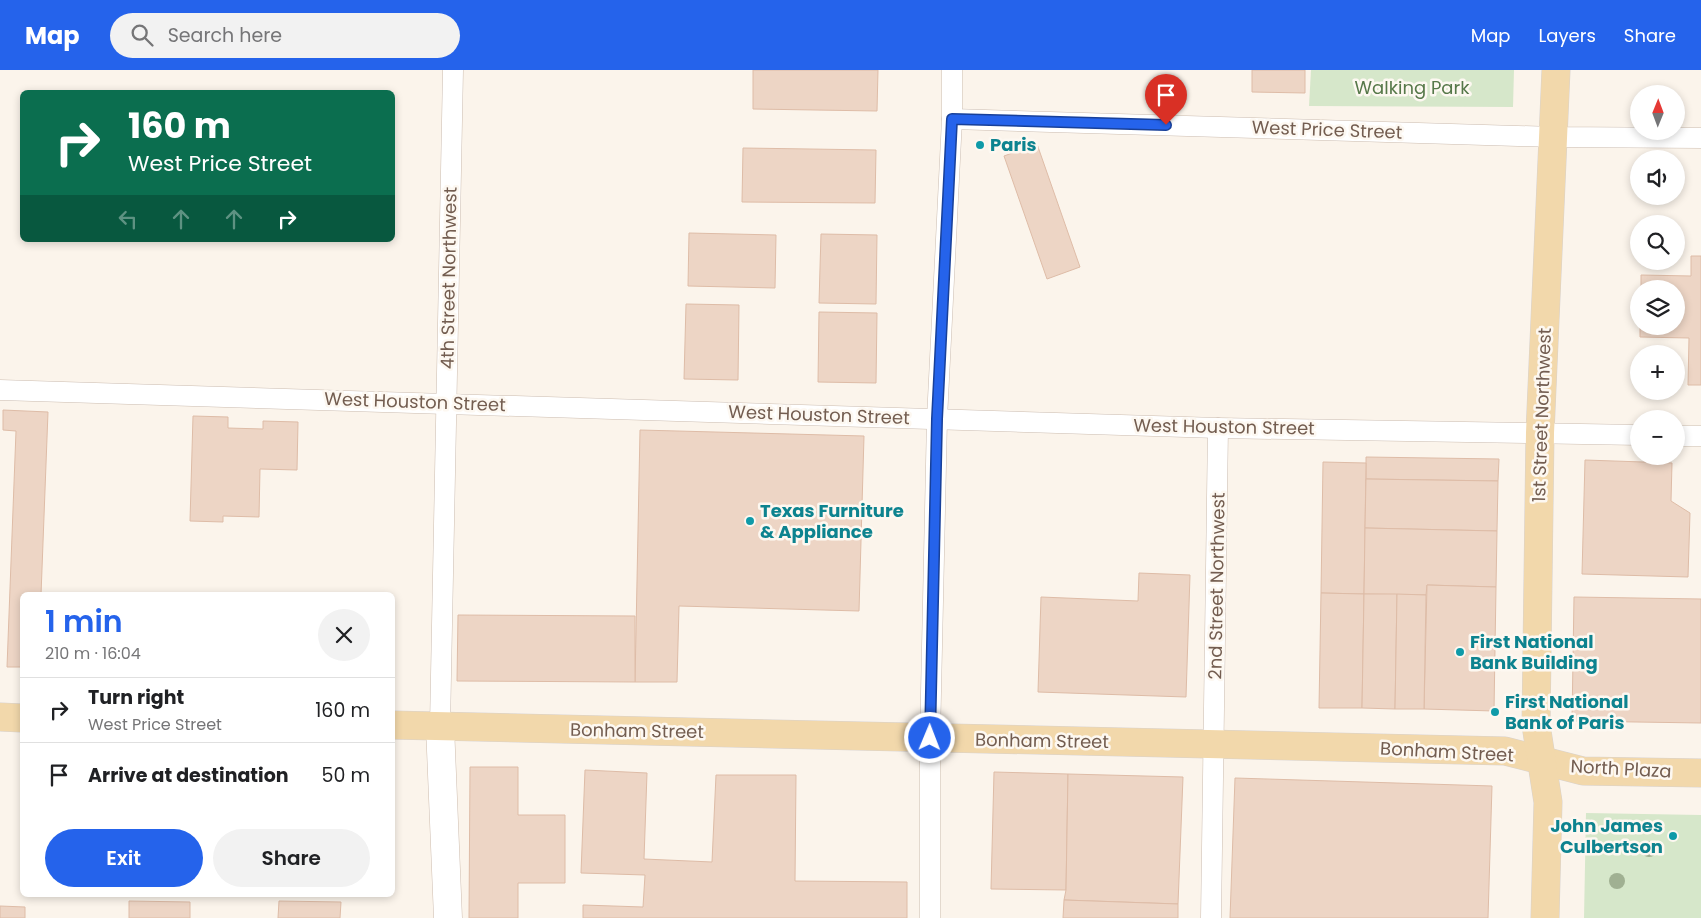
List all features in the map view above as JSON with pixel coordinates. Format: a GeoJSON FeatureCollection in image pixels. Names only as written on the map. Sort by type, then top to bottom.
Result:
{"type":"FeatureCollection","features":[{"type":"Feature","properties":{"kind":"main road","name":"1st Street Northwest"},"geometry":{"type":"LineString","coordinates":[[1545,918],[1548,802],[1536,725],[1540,432],[1556,70]]}},
{"type":"Feature","properties":{"kind":"main road"},"geometry":{"type":"LineString","coordinates":[[0,717],[20,718]]}},
{"type":"Feature","properties":{"kind":"main road","name":"Bonham Street"},"geometry":{"type":"LineString","coordinates":[[395,725],[1505,752],[1541,761]]}},
{"type":"Feature","properties":{"kind":"main road","name":"North Plaza"},"geometry":{"type":"LineString","coordinates":[[1541,761],[1583,770],[1701,773]]}},
{"type":"Feature","properties":{"kind":"street","name":"4th Street Northwest"},"geometry":{"type":"LineString","coordinates":[[440,726],[453,70]]}},
{"type":"Feature","properties":{"kind":"street"},"geometry":{"type":"LineString","coordinates":[[930,918],[930,738],[937,419],[952,119],[952,70]]}},
{"type":"Feature","properties":{"kind":"street","name":"West Price Street"},"geometry":{"type":"LineString","coordinates":[[952,119],[1554,137],[1701,138]]}},
{"type":"Feature","properties":{"kind":"street","name":"West Houston Street"},"geometry":{"type":"LineString","coordinates":[[0,390],[1218,428],[1630,435]]}},
{"type":"Feature","properties":{"kind":"street","name":"2nd Street Northwest"},"geometry":{"type":"LineString","coordinates":[[1212,918],[1218,428]]}},
{"type":"Feature","properties":{"kind":"street"},"geometry":{"type":"LineString","coordinates":[[1685,436],[1701,436]]}},
{"type":"Feature","properties":{"kind":"street"},"geometry":{"type":"LineString","coordinates":[[440,726],[448,918]]}},
{"type":"Feature","properties":{"kind":"green space","name":"Walking Park"},"geometry":{"type":"Polygon","coordinates":[[[1311,70],[1514,70],[1513,107],[1309,106],[1311,70]]]}},
{"type":"Feature","properties":{"kind":"green space"},"geometry":{"type":"Polygon","coordinates":[[[1586,813],[1701,815],[1701,918],[1584,918],[1586,813]]]}},
{"type":"Feature","properties":{"kind":"building"},"geometry":{"type":"Polygon","coordinates":[[[753,70],[878,70],[877,111],[753,109],[753,70]]]}},
{"type":"Feature","properties":{"kind":"building"},"geometry":{"type":"Polygon","coordinates":[[[1252,70],[1305,70],[1305,93],[1252,92],[1252,70]]]}},
{"type":"Feature","properties":{"kind":"building"},"geometry":{"type":"Polygon","coordinates":[[[1037,144],[1080,267],[1047,279],[1004,156],[1037,144]]]}},
{"type":"Feature","properties":{"kind":"building"},"geometry":{"type":"Polygon","coordinates":[[[743,148],[876,150],[875,203],[742,202],[743,148]]]}},
{"type":"Feature","properties":{"kind":"building"},"geometry":{"type":"Polygon","coordinates":[[[689,233],[776,235],[775,288],[688,286],[689,233]]]}},
{"type":"Feature","properties":{"kind":"building"},"geometry":{"type":"Polygon","coordinates":[[[821,234],[877,235],[876,304],[819,303],[821,234]]]}},
{"type":"Feature","properties":{"kind":"building"},"geometry":{"type":"Polygon","coordinates":[[[1691,256],[1701,256],[1701,385],[1688,385],[1689,338],[1640,337],[1640,335],[1685,335],[1685,280],[1641,280],[1641,275],[1691,276],[1691,256]]]}},
{"type":"Feature","properties":{"kind":"building"},"geometry":{"type":"Polygon","coordinates":[[[686,304],[739,305],[738,380],[684,379],[686,304]]]}},
{"type":"Feature","properties":{"kind":"building"},"geometry":{"type":"Polygon","coordinates":[[[819,312],[877,313],[876,383],[818,382],[819,312]]]}},
{"type":"Feature","properties":{"kind":"building"},"geometry":{"type":"Polygon","coordinates":[[[3,410],[48,412],[41,592],[20,592],[20,667],[7,667],[16,431],[3,430],[3,410]]]}},
{"type":"Feature","properties":{"kind":"building"},"geometry":{"type":"Polygon","coordinates":[[[193,416],[228,417],[228,428],[263,429],[263,421],[298,422],[297,470],[260,469],[259,517],[223,516],[223,522],[190,521],[193,416]]]}},
{"type":"Feature","properties":{"kind":"building","name":"Texas Furniture & Appliance"},"geometry":{"type":"Polygon","coordinates":[[[640,430],[864,436],[859,611],[679,606],[677,682],[635,682],[640,430]]]}},
{"type":"Feature","properties":{"kind":"building"},"geometry":{"type":"Polygon","coordinates":[[[1366,457],[1499,459],[1498,481],[1366,479],[1366,457]]]}},
{"type":"Feature","properties":{"kind":"building"},"geometry":{"type":"Polygon","coordinates":[[[1585,460],[1630,462],[1630,465],[1672,465],[1671,501],[1690,513],[1688,577],[1582,574],[1585,460]]]}},
{"type":"Feature","properties":{"kind":"building"},"geometry":{"type":"Polygon","coordinates":[[[1323,462],[1366,463],[1364,594],[1321,593],[1323,462]]]}},
{"type":"Feature","properties":{"kind":"building"},"geometry":{"type":"Polygon","coordinates":[[[1366,479],[1498,481],[1497,531],[1365,528],[1366,479]]]}},
{"type":"Feature","properties":{"kind":"building"},"geometry":{"type":"Polygon","coordinates":[[[1365,528],[1497,531],[1496,587],[1427,585],[1426,595],[1364,594],[1365,528]]]}},
{"type":"Feature","properties":{"kind":"building"},"geometry":{"type":"Polygon","coordinates":[[[1139,573],[1190,575],[1186,697],[1038,692],[1041,597],[1138,601],[1139,573]]]}},
{"type":"Feature","properties":{"kind":"building","name":"First National Bank Building"},"geometry":{"type":"Polygon","coordinates":[[[1427,585],[1496,587],[1494,711],[1424,709],[1427,585]]]}},
{"type":"Feature","properties":{"kind":"building"},"geometry":{"type":"Polygon","coordinates":[[[1321,593],[1364,594],[1362,708],[1319,708],[1321,593]]]}},
{"type":"Feature","properties":{"kind":"building"},"geometry":{"type":"Polygon","coordinates":[[[1364,594],[1397,594],[1395,709],[1362,708],[1364,594]]]}},
{"type":"Feature","properties":{"kind":"building"},"geometry":{"type":"Polygon","coordinates":[[[1397,594],[1426,595],[1424,709],[1395,709],[1397,594]]]}},
{"type":"Feature","properties":{"kind":"building"},"geometry":{"type":"Polygon","coordinates":[[[1574,597],[1701,599],[1701,723],[1572,721],[1574,597]]]}},
{"type":"Feature","properties":{"kind":"building"},"geometry":{"type":"Polygon","coordinates":[[[458,615],[635,616],[635,682],[457,681],[458,615]]]}},
{"type":"Feature","properties":{"kind":"building"},"geometry":{"type":"Polygon","coordinates":[[[470,767],[518,767],[518,815],[565,815],[565,883],[518,883],[518,918],[469,918],[470,767]]]}},
{"type":"Feature","properties":{"kind":"building"},"geometry":{"type":"Polygon","coordinates":[[[585,770],[647,773],[644,859],[712,862],[716,775],[796,775],[795,881],[907,882],[907,918],[583,918],[583,905],[643,907],[645,875],[581,873],[585,770]]]}},
{"type":"Feature","properties":{"kind":"building"},"geometry":{"type":"Polygon","coordinates":[[[994,772],[1068,774],[1066,890],[991,889],[994,772]]]}},
{"type":"Feature","properties":{"kind":"building"},"geometry":{"type":"Polygon","coordinates":[[[1068,774],[1183,777],[1178,904],[1064,900],[1066,890],[1068,774]]]}},
{"type":"Feature","properties":{"kind":"building"},"geometry":{"type":"Polygon","coordinates":[[[1235,778],[1492,786],[1488,918],[1230,918],[1235,778]]]}},
{"type":"Feature","properties":{"kind":"building"},"geometry":{"type":"Polygon","coordinates":[[[1064,900],[1178,904],[1178,918],[1063,918],[1064,900]]]}},
{"type":"Feature","properties":{"kind":"building"},"geometry":{"type":"Polygon","coordinates":[[[129,901],[190,902],[190,918],[129,918],[129,901]]]}},
{"type":"Feature","properties":{"kind":"building"},"geometry":{"type":"Polygon","coordinates":[[[279,901],[341,902],[340,918],[278,918],[279,901]]]}},
{"type":"Feature","properties":{"kind":"building"},"geometry":{"type":"Polygon","coordinates":[[[0,906],[25,907],[25,918],[0,918],[0,906]]]}},
{"type":"Feature","properties":{"kind":"place","name":"Paris"},"geometry":{"type":"Point","coordinates":[980,145]}},
{"type":"Feature","properties":{"kind":"place","name":"Texas Furniture & Appliance"},"geometry":{"type":"Point","coordinates":[750,521]}},
{"type":"Feature","properties":{"kind":"place","name":"First National Bank Building"},"geometry":{"type":"Point","coordinates":[1460,652]}},
{"type":"Feature","properties":{"kind":"place","name":"First National Bank of Paris"},"geometry":{"type":"Point","coordinates":[1495,712]}},
{"type":"Feature","properties":{"kind":"place","name":"John James Culbertson"},"geometry":{"type":"Point","coordinates":[1673,836]}},
{"type":"Feature","properties":{"kind":"route"},"geometry":{"type":"LineString","coordinates":[[930,738],[937,419],[952,119],[1166,125]]}}]}
